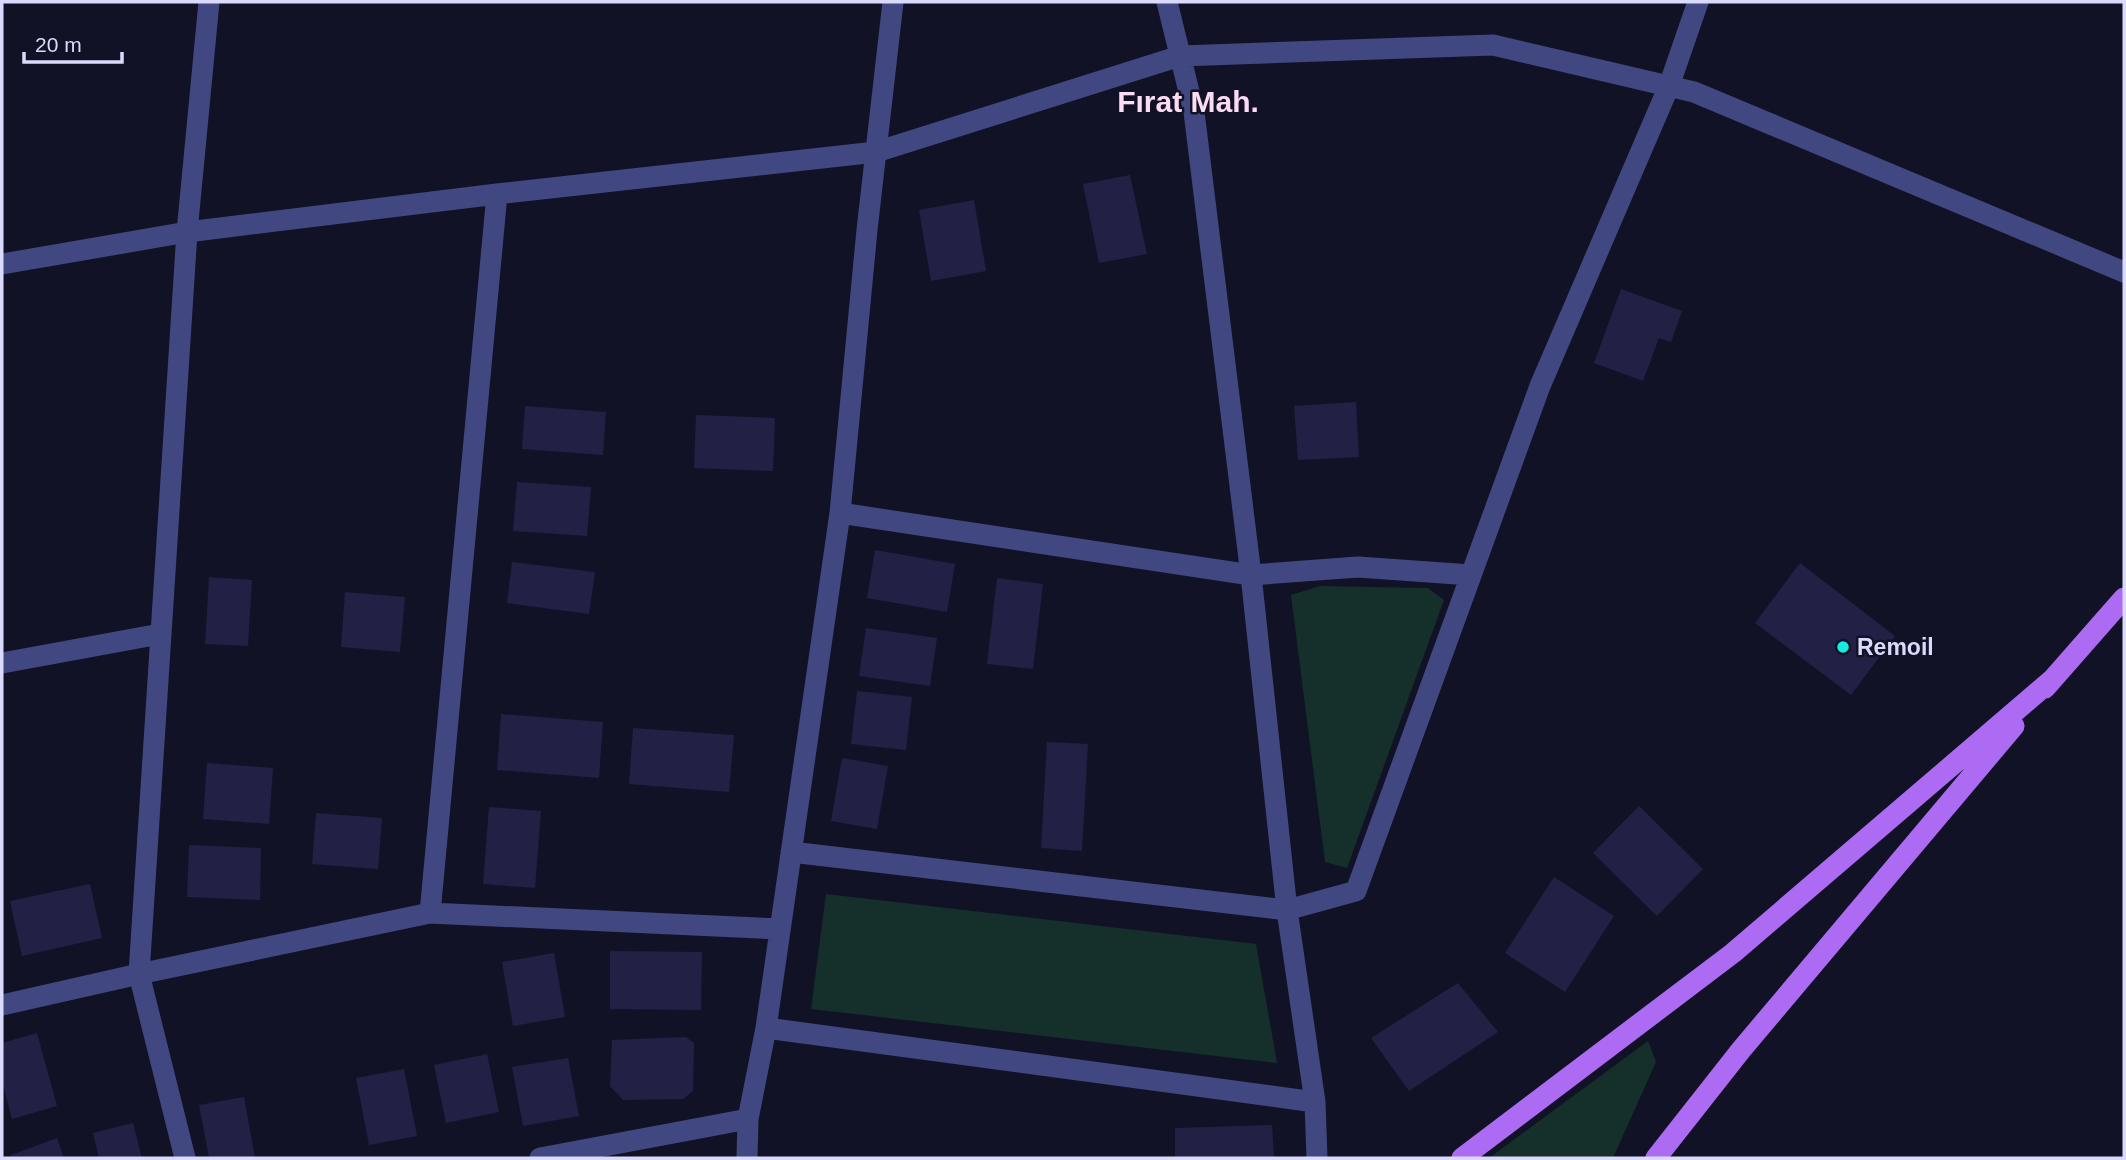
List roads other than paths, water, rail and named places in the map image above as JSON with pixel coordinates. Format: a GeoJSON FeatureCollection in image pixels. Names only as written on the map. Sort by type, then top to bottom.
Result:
{"type":"FeatureCollection","features":[{"type":"Feature","properties":{"kind":"main road"},"geometry":{"type":"LineString","coordinates":[[1656,1158],[1741,1050],[2124,598]]}},
{"type":"Feature","properties":{"kind":"main road"},"geometry":{"type":"LineString","coordinates":[[1462,1158],[1733,953],[2054,678]]}},
{"type":"Feature","properties":{"kind":"street"},"geometry":{"type":"LineString","coordinates":[[185,1158],[139,974],[187,232],[209,2]]}},
{"type":"Feature","properties":{"kind":"street"},"geometry":{"type":"LineString","coordinates":[[747,1158],[748,1119],[765,1028],[840,513],[893,2]]}},
{"type":"Feature","properties":{"kind":"street"},"geometry":{"type":"LineString","coordinates":[[1167,2],[1194,112],[1251,575],[1287,910],[1315,1102],[1317,1158]]}},
{"type":"Feature","properties":{"kind":"street"},"geometry":{"type":"LineString","coordinates":[[791,852],[1287,910],[1356,891],[1540,386],[1669,86],[1698,2]]}},
{"type":"Feature","properties":{"kind":"street"},"geometry":{"type":"LineString","coordinates":[[2,264],[187,232],[876,152],[1180,56],[1493,45],[1694,92],[2124,272]]}},
{"type":"Feature","properties":{"kind":"street"},"geometry":{"type":"LineString","coordinates":[[430,913],[497,194]]}},
{"type":"Feature","properties":{"kind":"street"},"geometry":{"type":"LineString","coordinates":[[840,513],[1251,575],[1358,567],[1471,575]]}},
{"type":"Feature","properties":{"kind":"street"},"geometry":{"type":"LineString","coordinates":[[2,663],[160,634]]}},
{"type":"Feature","properties":{"kind":"street"},"geometry":{"type":"LineString","coordinates":[[2,1005],[430,913],[779,929]]}},
{"type":"Feature","properties":{"kind":"street"},"geometry":{"type":"LineString","coordinates":[[765,1028],[1315,1102]]}},
{"type":"Feature","properties":{"kind":"street"},"geometry":{"type":"LineString","coordinates":[[540,1158],[748,1119]]}},
{"type":"Feature","properties":{"kind":"place","name":"Remoil"},"geometry":{"type":"Point","coordinates":[1843,647]}},
{"type":"Feature","properties":{"kind":"district","name":"Fırat Mah."},"geometry":{"type":"Point","coordinates":[1188,102]}}]}
